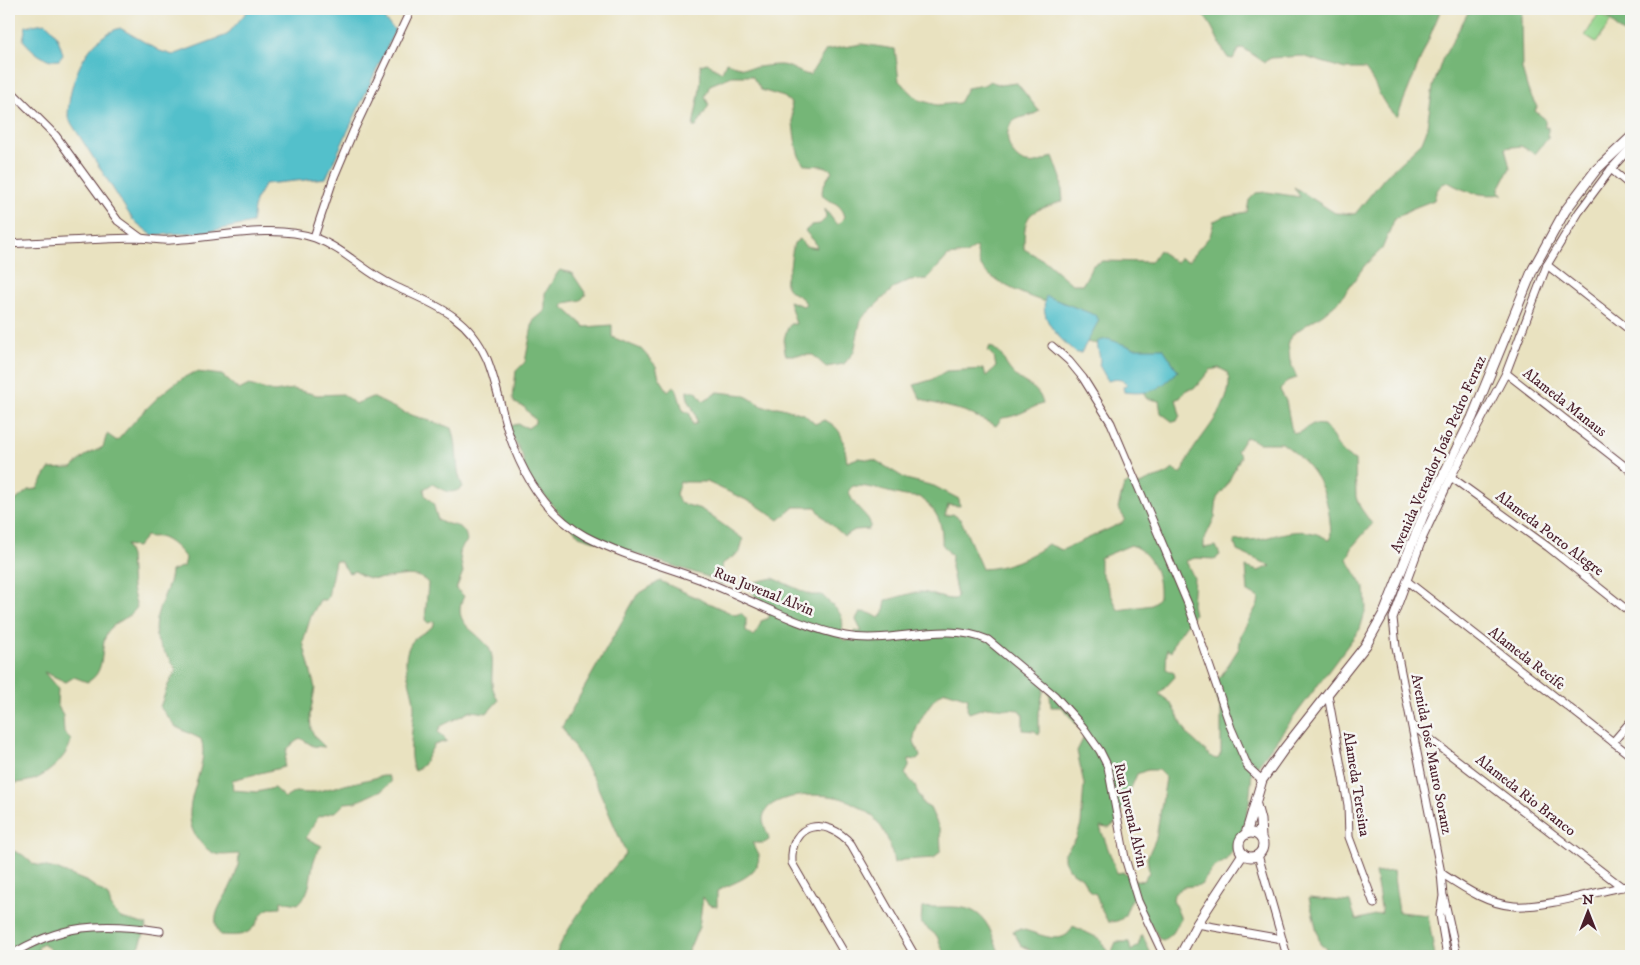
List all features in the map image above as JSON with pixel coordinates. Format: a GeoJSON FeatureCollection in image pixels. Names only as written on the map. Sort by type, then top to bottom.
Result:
{"type":"FeatureCollection","features":[{"type":"Feature","properties":{"kind":"main road","name":"Avenida Vereador João Pedro Ferraz"},"geometry":{"type":"LineString","coordinates":[[1246,834],[1262,780],[1366,645],[1384,611],[1423,516],[1472,418],[1533,269],[1565,211],[1596,170],[1631,137]]}},
{"type":"Feature","properties":{"kind":"main road","name":"Avenida Vereador João Pedro Ferraz"},"geometry":{"type":"LineString","coordinates":[[1256,804],[1260,820],[1261,838]]}},
{"type":"Feature","properties":{"kind":"main road"},"geometry":{"type":"LineString","coordinates":[[1180,956],[1197,924],[1243,854],[1240,843],[1246,834],[1254,834],[1261,838],[1263,849],[1258,855],[1250,857],[1243,854]]}},
{"type":"Feature","properties":{"kind":"street"},"geometry":{"type":"LineString","coordinates":[[314,237],[334,177],[352,132],[411,9]]}},
{"type":"Feature","properties":{"kind":"street"},"geometry":{"type":"LineString","coordinates":[[9,89],[56,136],[118,221],[141,238]]}},
{"type":"Feature","properties":{"kind":"street"},"geometry":{"type":"LineString","coordinates":[[1406,580],[1423,537],[1451,477],[1506,373],[1547,266],[1579,212],[1611,169],[1631,147]]}},
{"type":"Feature","properties":{"kind":"street"},"geometry":{"type":"LineString","coordinates":[[1611,169],[1631,186]]}},
{"type":"Feature","properties":{"kind":"street","name":"Rua Juvenal Alvin"},"geometry":{"type":"LineString","coordinates":[[9,244],[141,238],[167,240],[261,232],[293,233],[314,237],[350,256],[374,276],[449,312],[466,327],[486,357],[509,436],[520,462],[546,506],[584,535],[612,548],[698,579],[824,631],[870,638],[943,631],[975,634],[988,640],[1055,696],[1083,727],[1108,766],[1126,858],[1138,901],[1164,956]]}},
{"type":"Feature","properties":{"kind":"street"},"geometry":{"type":"LineString","coordinates":[[1547,266],[1631,330]]}},
{"type":"Feature","properties":{"kind":"street"},"geometry":{"type":"LineString","coordinates":[[1052,346],[1070,360],[1111,423],[1188,604],[1231,728],[1248,767],[1262,780]]}},
{"type":"Feature","properties":{"kind":"street","name":"Alameda Manaus"},"geometry":{"type":"LineString","coordinates":[[1506,373],[1631,471]]}},
{"type":"Feature","properties":{"kind":"street","name":"Alameda Porto Alegre"},"geometry":{"type":"LineString","coordinates":[[1451,477],[1548,547],[1631,613]]}},
{"type":"Feature","properties":{"kind":"street","name":"Avenida José Mauro Soranz"},"geometry":{"type":"LineString","coordinates":[[1406,580],[1392,618],[1396,647],[1442,873],[1443,896],[1440,915],[1448,956]]}},
{"type":"Feature","properties":{"kind":"street","name":"Alameda Recife"},"geometry":{"type":"LineString","coordinates":[[1406,580],[1631,756]]}},
{"type":"Feature","properties":{"kind":"street","name":"Alameda Teresina"},"geometry":{"type":"LineString","coordinates":[[1328,695],[1348,805],[1349,837],[1374,904]]}},
{"type":"Feature","properties":{"kind":"street"},"geometry":{"type":"LineString","coordinates":[[1613,742],[1631,721]]}},
{"type":"Feature","properties":{"kind":"street","name":"Alameda Rio Branco"},"geometry":{"type":"LineString","coordinates":[[1413,726],[1622,887]]}},
{"type":"Feature","properties":{"kind":"street"},"geometry":{"type":"LineString","coordinates":[[846,956],[792,862],[792,848],[795,840],[806,829],[814,826],[832,828],[842,834],[851,844],[915,956]]}},
{"type":"Feature","properties":{"kind":"street"},"geometry":{"type":"LineString","coordinates":[[1258,855],[1287,956]]}},
{"type":"Feature","properties":{"kind":"street"},"geometry":{"type":"LineString","coordinates":[[1442,873],[1472,893],[1513,906],[1530,906],[1631,885]]}},
{"type":"Feature","properties":{"kind":"street","name":"Avenida José Mauro Soranz"},"geometry":{"type":"LineString","coordinates":[[1443,896],[1449,913],[1457,956]]}},
{"type":"Feature","properties":{"kind":"street"},"geometry":{"type":"LineString","coordinates":[[9,956],[34,940],[73,929],[111,924],[160,931]]}},
{"type":"Feature","properties":{"kind":"street"},"geometry":{"type":"LineString","coordinates":[[1197,924],[1282,939]]}},
{"type":"Feature","properties":{"kind":"green space"},"geometry":{"type":"Polygon","coordinates":[[[1194,9],[1441,9],[1397,117],[1383,100],[1365,69],[1345,69],[1302,56],[1271,58],[1264,62],[1243,48],[1238,50],[1233,59],[1228,58],[1206,19],[1194,9]]]}},
{"type":"Feature","properties":{"kind":"green space"},"geometry":{"type":"Polygon","coordinates":[[[1470,9],[1523,9],[1521,16],[1522,69],[1528,90],[1537,107],[1535,111],[1545,119],[1545,128],[1548,127],[1548,138],[1535,154],[1521,146],[1505,148],[1510,168],[1499,189],[1499,192],[1503,194],[1474,193],[1448,182],[1438,188],[1434,200],[1395,218],[1382,249],[1365,265],[1340,300],[1294,333],[1288,341],[1290,361],[1297,378],[1287,381],[1280,390],[1286,401],[1292,432],[1298,433],[1313,424],[1324,425],[1344,454],[1355,460],[1356,497],[1360,507],[1372,524],[1353,546],[1347,559],[1365,589],[1366,609],[1360,629],[1252,773],[1249,804],[1239,843],[1225,861],[1213,868],[1201,885],[1183,887],[1174,894],[1173,900],[1181,919],[1173,933],[1163,940],[1160,939],[1133,898],[1120,920],[1108,922],[1096,894],[1090,892],[1082,878],[1070,870],[1064,860],[1064,854],[1076,839],[1081,824],[1084,784],[1077,751],[1085,735],[1062,707],[1051,707],[1050,695],[1044,687],[1039,713],[1039,735],[1035,731],[1023,730],[1023,715],[1019,710],[987,707],[969,713],[967,709],[968,698],[946,691],[936,698],[926,711],[917,727],[914,739],[920,757],[917,760],[909,759],[909,767],[905,774],[914,784],[923,804],[930,808],[940,830],[941,850],[934,858],[903,860],[894,863],[889,842],[879,823],[869,813],[848,801],[837,797],[814,795],[788,798],[778,801],[769,807],[764,814],[763,821],[769,840],[764,843],[752,843],[759,854],[755,868],[744,878],[717,891],[717,907],[708,904],[703,897],[699,927],[686,956],[555,956],[577,916],[626,853],[596,783],[562,727],[637,595],[660,581],[735,615],[741,613],[746,618],[746,631],[753,636],[758,630],[761,621],[769,618],[769,613],[764,604],[753,593],[750,583],[773,578],[811,595],[822,595],[839,612],[843,622],[841,637],[844,640],[856,640],[854,631],[862,632],[856,620],[858,616],[862,612],[866,612],[879,618],[884,612],[886,600],[921,592],[951,599],[956,599],[957,595],[951,567],[952,556],[942,544],[940,523],[931,507],[920,497],[903,496],[870,487],[853,486],[849,490],[854,502],[869,521],[869,529],[855,530],[844,536],[816,507],[794,507],[779,520],[755,504],[707,482],[680,482],[676,494],[680,503],[701,509],[743,539],[740,552],[722,564],[721,573],[726,582],[722,584],[705,576],[579,536],[526,475],[522,454],[507,427],[518,424],[528,428],[535,423],[535,420],[524,407],[515,403],[513,398],[516,371],[525,362],[533,321],[545,311],[545,293],[560,270],[572,273],[586,294],[581,300],[565,303],[563,307],[585,327],[612,325],[612,337],[641,349],[656,366],[659,377],[668,391],[673,386],[676,388],[683,410],[690,414],[693,425],[697,423],[697,418],[688,399],[687,391],[696,391],[703,401],[718,392],[744,395],[764,407],[778,407],[804,414],[815,424],[824,420],[831,423],[842,437],[847,462],[858,458],[875,460],[906,479],[934,486],[959,499],[960,506],[948,505],[945,516],[953,514],[961,520],[982,569],[999,567],[1017,561],[1033,554],[1048,544],[1062,550],[1122,523],[1125,519],[1118,508],[1124,485],[1130,483],[1140,485],[1173,469],[1178,473],[1182,473],[1195,446],[1217,415],[1228,393],[1229,382],[1227,372],[1219,368],[1210,370],[1195,388],[1186,390],[1180,398],[1176,399],[1180,415],[1177,421],[1173,422],[1161,413],[1159,401],[1146,398],[1143,386],[1125,348],[1085,342],[1052,303],[1036,299],[1016,290],[988,274],[980,264],[976,247],[966,254],[948,256],[927,279],[910,280],[895,287],[861,319],[854,352],[844,364],[826,367],[813,355],[786,355],[784,347],[785,335],[790,324],[796,324],[789,301],[803,306],[806,304],[802,298],[789,289],[786,283],[794,243],[800,239],[805,246],[817,248],[815,242],[805,231],[812,225],[820,224],[826,218],[825,209],[837,225],[845,217],[842,209],[837,204],[823,196],[822,191],[832,171],[824,166],[807,165],[803,162],[797,148],[791,103],[784,97],[761,90],[752,76],[732,76],[710,85],[705,97],[709,105],[696,127],[693,127],[700,88],[700,65],[707,63],[722,72],[726,62],[747,68],[780,65],[788,66],[810,75],[826,50],[862,44],[895,49],[899,81],[919,100],[937,105],[959,103],[967,88],[984,85],[990,81],[1000,85],[1017,83],[1039,111],[1017,119],[1011,124],[1008,129],[1010,148],[1017,158],[1027,163],[1037,163],[1053,156],[1061,178],[1063,201],[1036,211],[1031,215],[1025,227],[1024,249],[1045,261],[1072,284],[1083,284],[1093,265],[1103,261],[1151,262],[1159,250],[1176,263],[1180,258],[1188,261],[1210,236],[1214,221],[1225,216],[1247,212],[1249,200],[1256,193],[1267,192],[1300,197],[1294,187],[1335,213],[1355,214],[1385,177],[1422,142],[1426,132],[1433,87],[1442,60],[1470,9]],[[1246,437],[1237,451],[1241,456],[1226,487],[1217,498],[1215,517],[1204,540],[1204,548],[1216,546],[1220,555],[1215,559],[1195,558],[1186,561],[1194,578],[1192,605],[1194,614],[1175,641],[1171,652],[1167,649],[1166,669],[1174,673],[1175,677],[1159,694],[1170,702],[1188,735],[1213,758],[1218,759],[1221,753],[1221,711],[1213,684],[1221,676],[1239,648],[1241,634],[1258,604],[1259,598],[1248,592],[1246,567],[1258,571],[1271,566],[1237,551],[1234,541],[1262,539],[1297,532],[1313,533],[1329,540],[1331,539],[1328,509],[1320,484],[1314,473],[1295,453],[1282,443],[1259,443],[1246,437]],[[1131,545],[1100,558],[1100,569],[1118,610],[1152,605],[1159,597],[1158,581],[1154,566],[1145,554],[1131,545]],[[1147,770],[1137,774],[1121,812],[1121,819],[1109,828],[1100,827],[1117,873],[1124,872],[1135,880],[1144,881],[1149,872],[1147,858],[1156,838],[1166,778],[1158,770],[1147,770]]]}},
{"type":"Feature","properties":{"kind":"green space"},"geometry":{"type":"Polygon","coordinates":[[[1602,9],[1631,9],[1631,36],[1618,30],[1602,9]]]}},
{"type":"Feature","properties":{"kind":"green space"},"geometry":{"type":"Polygon","coordinates":[[[1599,13],[1611,21],[1596,43],[1585,36],[1599,13]]]}},
{"type":"Feature","properties":{"kind":"green space"},"geometry":{"type":"Polygon","coordinates":[[[990,346],[1002,356],[1009,369],[1017,377],[1038,393],[1043,404],[1013,416],[1002,418],[996,426],[964,411],[920,398],[914,385],[931,380],[946,371],[984,369],[986,376],[996,367],[994,357],[988,351],[990,346]]]}},
{"type":"Feature","properties":{"kind":"green space"},"geometry":{"type":"Polygon","coordinates":[[[197,372],[222,375],[239,390],[249,385],[274,392],[293,389],[317,395],[343,394],[355,404],[372,397],[405,413],[452,428],[458,473],[463,487],[451,492],[432,484],[424,489],[425,495],[433,503],[438,520],[457,526],[466,535],[467,541],[459,551],[463,572],[456,589],[464,596],[460,613],[467,626],[484,642],[491,652],[492,685],[498,701],[487,713],[471,711],[441,726],[438,732],[447,741],[434,745],[423,765],[415,771],[411,758],[414,707],[406,662],[411,643],[434,625],[434,621],[428,623],[425,620],[428,583],[421,578],[412,576],[374,578],[364,576],[355,571],[349,573],[340,561],[335,561],[328,597],[326,600],[320,600],[311,616],[303,642],[315,688],[310,715],[311,729],[315,737],[325,747],[313,746],[300,738],[287,749],[284,767],[232,780],[233,790],[257,792],[274,788],[285,798],[295,792],[310,793],[383,776],[388,776],[391,782],[384,789],[356,802],[345,803],[337,811],[318,817],[306,838],[322,846],[314,860],[308,891],[304,898],[298,904],[281,901],[281,907],[263,912],[253,928],[245,934],[238,935],[220,935],[217,928],[216,915],[236,874],[239,854],[218,855],[214,853],[200,842],[192,830],[190,817],[191,803],[202,763],[201,739],[176,727],[160,707],[176,670],[159,644],[155,626],[170,580],[171,571],[184,566],[186,559],[167,540],[146,536],[137,547],[126,545],[130,556],[132,589],[137,607],[107,633],[97,673],[87,682],[74,677],[66,682],[44,672],[58,689],[57,704],[63,716],[64,733],[71,740],[69,746],[57,764],[45,774],[33,780],[9,784],[9,506],[28,490],[37,489],[49,469],[72,468],[85,456],[103,447],[107,434],[117,441],[165,391],[187,376],[197,372]]]}},
{"type":"Feature","properties":{"kind":"green space"},"geometry":{"type":"Polygon","coordinates":[[[9,849],[23,855],[33,864],[56,869],[88,882],[108,896],[112,909],[121,918],[147,925],[140,945],[131,956],[57,956],[43,943],[38,948],[38,956],[9,956],[9,849]]]}},
{"type":"Feature","properties":{"kind":"green space"},"geometry":{"type":"Polygon","coordinates":[[[1393,871],[1399,912],[1428,915],[1435,956],[1335,956],[1320,944],[1309,898],[1350,902],[1356,920],[1382,913],[1375,873],[1393,871]]]}},
{"type":"Feature","properties":{"kind":"green space"},"geometry":{"type":"Polygon","coordinates":[[[953,907],[969,909],[975,912],[987,924],[1001,956],[945,956],[937,936],[921,923],[922,908],[953,907]]]}},
{"type":"Feature","properties":{"kind":"green space"},"geometry":{"type":"Polygon","coordinates":[[[1073,926],[1100,939],[1110,956],[1042,956],[1021,945],[1013,931],[1020,929],[1057,938],[1069,933],[1073,926]]]}},
{"type":"Feature","properties":{"kind":"green space"},"geometry":{"type":"Polygon","coordinates":[[[1142,934],[1152,956],[1110,956],[1116,942],[1129,942],[1131,951],[1138,946],[1142,934]]]}},
{"type":"Feature","properties":{"kind":"water"},"geometry":{"type":"Polygon","coordinates":[[[249,9],[384,9],[385,20],[395,30],[326,178],[265,184],[255,201],[252,223],[206,232],[152,235],[133,220],[68,118],[71,91],[75,77],[88,52],[97,42],[108,33],[120,28],[160,51],[173,55],[227,35],[249,9]]]}},
{"type":"Feature","properties":{"kind":"water"},"geometry":{"type":"Polygon","coordinates":[[[45,23],[52,29],[59,41],[63,55],[59,60],[43,57],[23,40],[26,26],[45,23]]]}},
{"type":"Feature","properties":{"kind":"water"},"geometry":{"type":"Polygon","coordinates":[[[1046,296],[1095,315],[1099,320],[1081,353],[1076,353],[1052,328],[1045,313],[1046,296]]]}},
{"type":"Feature","properties":{"kind":"water"},"geometry":{"type":"Polygon","coordinates":[[[1108,339],[1134,348],[1163,348],[1178,371],[1154,390],[1141,393],[1124,392],[1123,387],[1127,384],[1115,379],[1108,381],[1099,365],[1098,341],[1108,339]]]}}]}
